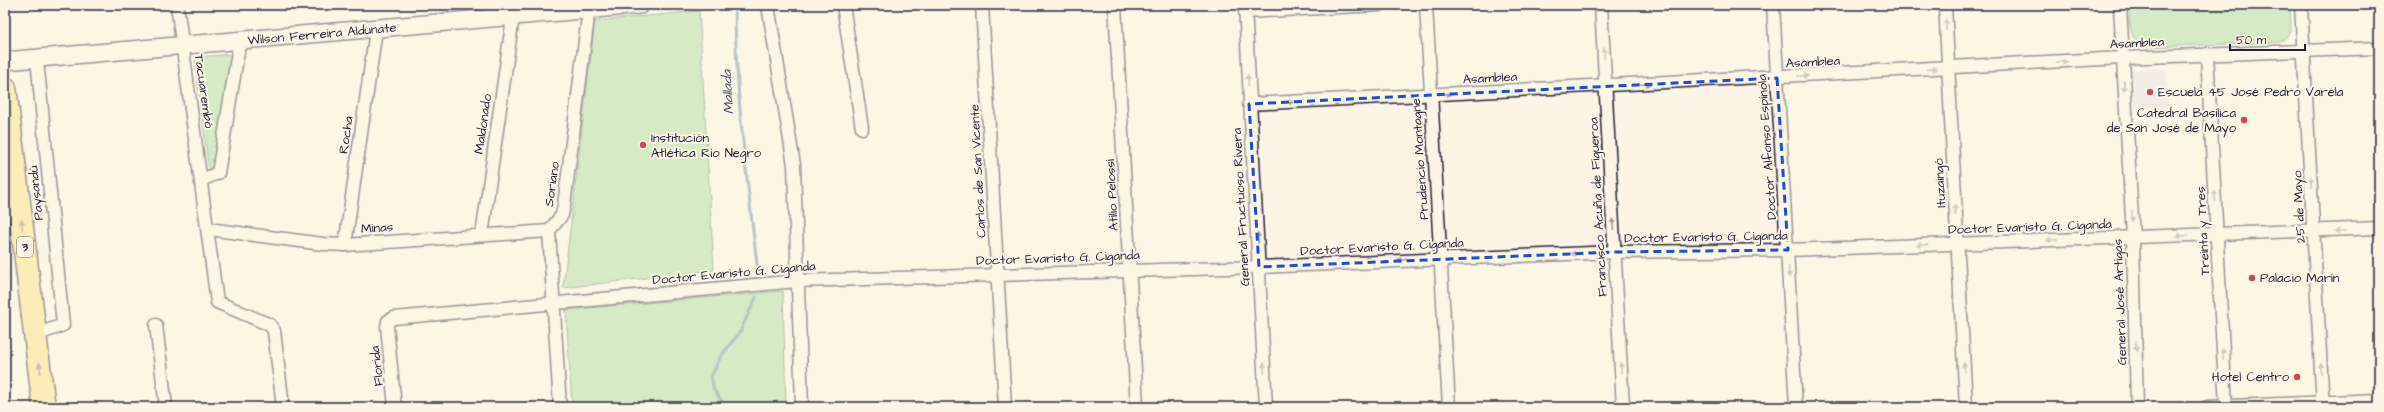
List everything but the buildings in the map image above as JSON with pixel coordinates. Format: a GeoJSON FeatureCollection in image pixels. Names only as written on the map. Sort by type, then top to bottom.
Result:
{"type":"FeatureCollection","features":[{"type":"Feature","properties":{"kind":"highway","name":"3"},"geometry":{"type":"LineString","coordinates":[[5,88],[44,407]]}},
{"type":"Feature","properties":{"kind":"highway","name":"3"},"geometry":{"type":"LineString","coordinates":[[5,205],[29,407]]}},
{"type":"Feature","properties":{"kind":"street","name":"Tacuarembó"},"geometry":{"type":"LineString","coordinates":[[177,5],[184,45],[217,302],[270,325],[274,331],[282,407]]}},
{"type":"Feature","properties":{"kind":"street","name":"Wilson Ferreira Aldunate"},"geometry":{"type":"LineString","coordinates":[[5,61],[512,17],[530,10],[589,9],[640,5]]}},
{"type":"Feature","properties":{"kind":"street"},"geometry":{"type":"LineString","coordinates":[[768,5],[794,165],[802,407]]}},
{"type":"Feature","properties":{"kind":"street"},"geometry":{"type":"LineString","coordinates":[[843,5],[862,128]]}},
{"type":"Feature","properties":{"kind":"street","name":"Carlos de San Vicente"},"geometry":{"type":"LineString","coordinates":[[982,5],[1005,407]]}},
{"type":"Feature","properties":{"kind":"street","name":"Atilio Pelossi"},"geometry":{"type":"LineString","coordinates":[[1115,5],[1137,407]]}},
{"type":"Feature","properties":{"kind":"street"},"geometry":{"type":"LineString","coordinates":[[1245,9],[1379,5]]}},
{"type":"Feature","properties":{"kind":"street","name":"Prudencio Montagne"},"geometry":{"type":"LineString","coordinates":[[1426,5],[1449,407]]}},
{"type":"Feature","properties":{"kind":"street","name":"Francisco Acuña de Figueroa"},"geometry":{"type":"LineString","coordinates":[[1601,5],[1623,407]]}},
{"type":"Feature","properties":{"kind":"street","name":"Doctor Alfonso Espínola"},"geometry":{"type":"LineString","coordinates":[[1773,5],[1796,407]]}},
{"type":"Feature","properties":{"kind":"street","name":"Ituzaingó"},"geometry":{"type":"LineString","coordinates":[[1945,5],[1966,407]]}},
{"type":"Feature","properties":{"kind":"street","name":"General José Artigas"},"geometry":{"type":"LineString","coordinates":[[2120,5],[2133,237],[2137,407]]}},
{"type":"Feature","properties":{"kind":"street","name":"25 de Mayo"},"geometry":{"type":"LineString","coordinates":[[2301,5],[2323,404]]}},
{"type":"Feature","properties":{"kind":"street","name":"Soriano"},"geometry":{"type":"LineString","coordinates":[[549,231],[562,215],[564,204],[589,9]]}},
{"type":"Feature","properties":{"kind":"street","name":"General Fructuoso Rivera"},"geometry":{"type":"LineString","coordinates":[[1245,9],[1266,407]]}},
{"type":"Feature","properties":{"kind":"street","name":"Maldonado"},"geometry":{"type":"LineString","coordinates":[[482,235],[512,17]]}},
{"type":"Feature","properties":{"kind":"street","name":"Rocha"},"geometry":{"type":"LineString","coordinates":[[345,245],[376,30]]}},
{"type":"Feature","properties":{"kind":"street","name":"Tacuarembó"},"geometry":{"type":"LineString","coordinates":[[202,180],[218,173],[240,40]]}},
{"type":"Feature","properties":{"kind":"street","name":"Asamblea"},"geometry":{"type":"LineString","coordinates":[[1249,104],[1777,78],[2122,58],[2379,48]]}},
{"type":"Feature","properties":{"kind":"street","name":"Treinta y Tres"},"geometry":{"type":"LineString","coordinates":[[2207,54],[2226,407]]}},
{"type":"Feature","properties":{"kind":"street","name":"Paysandú"},"geometry":{"type":"LineString","coordinates":[[36,335],[62,325],[37,59]]}},
{"type":"Feature","properties":{"kind":"street","name":"Doctor Evaristo G. Ciganda"},"geometry":{"type":"LineString","coordinates":[[388,321],[394,318],[552,302],[798,281],[998,273],[1259,267],[1441,258],[1615,252],[1788,250],[2314,232],[2379,228]]}},
{"type":"Feature","properties":{"kind":"street","name":"Minas"},"geometry":{"type":"LineString","coordinates":[[208,229],[323,244],[345,245],[549,231]]}},
{"type":"Feature","properties":{"kind":"street"},"geometry":{"type":"LineString","coordinates":[[549,231],[552,302],[560,407]]}},
{"type":"Feature","properties":{"kind":"street","name":"Florida"},"geometry":{"type":"LineString","coordinates":[[388,321],[387,327],[395,407]]}},
{"type":"Feature","properties":{"kind":"street"},"geometry":{"type":"LineString","coordinates":[[156,325],[166,407]]}},
{"type":"Feature","properties":{"kind":"street"},"geometry":{"type":"LineString","coordinates":[[2207,407],[2323,404],[2379,400]]}},
{"type":"Feature","properties":{"kind":"highlighted area"},"geometry":{"type":"Polygon","coordinates":[[[1777,78],[1788,250],[1615,252],[1259,267],[1249,104],[1777,78]]]}},
{"type":"Feature","properties":{"kind":"shaded area","name":"Escuela 45 José Pedro Varela"},"geometry":{"type":"Polygon","coordinates":[[[2166,68],[2168,106],[2133,108],[2131,70],[2166,68]]]}},
{"type":"Feature","properties":{"kind":"green space"},"geometry":{"type":"Polygon","coordinates":[[[2129,5],[2290,5],[2290,31],[2284,39],[2279,42],[2148,47],[2141,45],[2133,36],[2130,24],[2129,5]]]}},
{"type":"Feature","properties":{"kind":"green space","name":"Institución Atlética Río Negro"},"geometry":{"type":"Polygon","coordinates":[[[699,11],[714,270],[563,288],[595,21],[699,11]]]}},
{"type":"Feature","properties":{"kind":"green space"},"geometry":{"type":"Polygon","coordinates":[[[234,54],[216,169],[209,171],[195,60],[196,57],[234,54]]]}},
{"type":"Feature","properties":{"kind":"green space"},"geometry":{"type":"Polygon","coordinates":[[[783,291],[786,407],[572,407],[566,310],[783,291]]]}},
{"type":"Feature","properties":{"kind":"waterway","name":"Mallada"},"geometry":{"type":"LineString","coordinates":[[735,5],[737,72],[746,173],[758,273]]}},
{"type":"Feature","properties":{"kind":"waterway","name":"Mallada"},"geometry":{"type":"LineString","coordinates":[[726,407],[714,390],[711,377],[721,356],[740,332],[756,297]]}},
{"type":"Feature","properties":{"kind":"place","name":"Escuela 45 José Pedro Varela"},"geometry":{"type":"Point","coordinates":[2150,92]}},
{"type":"Feature","properties":{"kind":"place","name":"Catedral Basílica de San José de Mayo"},"geometry":{"type":"Point","coordinates":[2244,120]}},
{"type":"Feature","properties":{"kind":"place","name":"Institución Atlética Río Negro"},"geometry":{"type":"Point","coordinates":[643,145]}},
{"type":"Feature","properties":{"kind":"place","name":"Palacio Marín"},"geometry":{"type":"Point","coordinates":[2252,278]}},
{"type":"Feature","properties":{"kind":"place","name":"Hotel Centro"},"geometry":{"type":"Point","coordinates":[2297,377]}}]}
